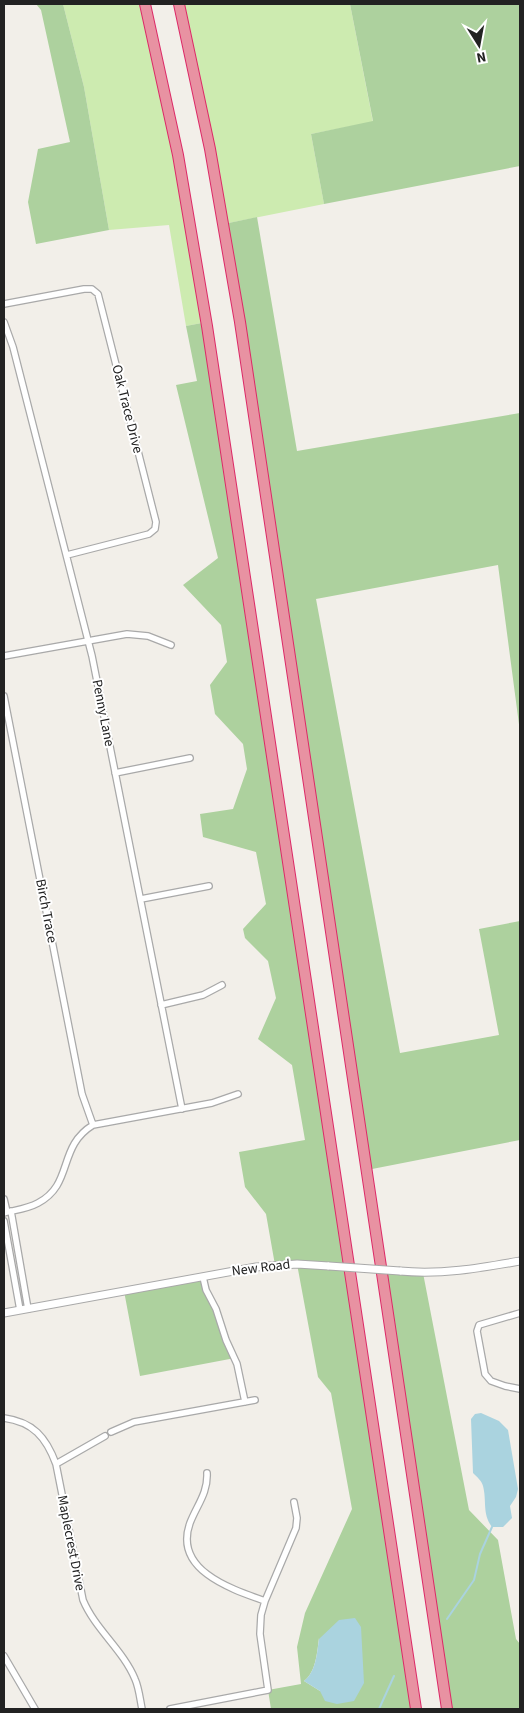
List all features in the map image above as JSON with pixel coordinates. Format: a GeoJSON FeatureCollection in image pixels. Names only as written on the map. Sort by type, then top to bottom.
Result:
{"type":"FeatureCollection","features":[{"type":"Feature","properties":{"kind":"highway"},"geometry":{"type":"LineString","coordinates":[[145,4],[178,155],[204,307],[416,1709]]}},
{"type":"Feature","properties":{"kind":"highway"},"geometry":{"type":"LineString","coordinates":[[179,4],[210,149],[240,322],[447,1709]]}},
{"type":"Feature","properties":{"kind":"street","name":"Oak Trace Drive"},"geometry":{"type":"LineString","coordinates":[[4,304],[84,289],[92,289],[98,294],[156,522],[155,528],[149,534],[67,555]]}},
{"type":"Feature","properties":{"kind":"street","name":"Penny Lane"},"geometry":{"type":"LineString","coordinates":[[4,322],[13,347],[89,641],[182,1109]]}},
{"type":"Feature","properties":{"kind":"street"},"geometry":{"type":"LineString","coordinates":[[4,656],[135,634],[148,636],[171,645]]}},
{"type":"Feature","properties":{"kind":"street","name":"Birch Trace"},"geometry":{"type":"LineString","coordinates":[[4,696],[82,1094],[93,1126]]}},
{"type":"Feature","properties":{"kind":"street"},"geometry":{"type":"LineString","coordinates":[[115,773],[190,758]]}},
{"type":"Feature","properties":{"kind":"street"},"geometry":{"type":"LineString","coordinates":[[141,899],[209,886]]}},
{"type":"Feature","properties":{"kind":"street"},"geometry":{"type":"LineString","coordinates":[[161,1004],[203,996],[222,985]]}},
{"type":"Feature","properties":{"kind":"street"},"geometry":{"type":"LineString","coordinates":[[7,1212],[32,1206],[50,1194],[61,1179],[73,1144],[82,1133],[93,1126],[212,1103],[238,1094]]}},
{"type":"Feature","properties":{"kind":"street"},"geometry":{"type":"LineString","coordinates":[[4,1198],[28,1308]]}},
{"type":"Feature","properties":{"kind":"street"},"geometry":{"type":"LineString","coordinates":[[4,1221],[20,1310]]}},
{"type":"Feature","properties":{"kind":"street","name":"New Road"},"geometry":{"type":"LineString","coordinates":[[4,1313],[270,1265],[297,1264],[435,1273],[458,1272],[520,1260]]}},
{"type":"Feature","properties":{"kind":"street"},"geometry":{"type":"LineString","coordinates":[[203,1276],[206,1290],[216,1309],[226,1340],[237,1364],[244,1402]]}},
{"type":"Feature","properties":{"kind":"street"},"geometry":{"type":"LineString","coordinates":[[520,1313],[479,1325],[477,1331],[485,1374],[491,1381],[520,1389]]}},
{"type":"Feature","properties":{"kind":"street"},"geometry":{"type":"LineString","coordinates":[[111,1432],[134,1422],[256,1400]]}},
{"type":"Feature","properties":{"kind":"street","name":"Maplecrest Drive"},"geometry":{"type":"LineString","coordinates":[[4,1418],[24,1423],[37,1432],[50,1447],[56,1464],[82,1600],[132,1672],[137,1684],[142,1709]]}},
{"type":"Feature","properties":{"kind":"street"},"geometry":{"type":"LineString","coordinates":[[56,1464],[105,1436]]}},
{"type":"Feature","properties":{"kind":"street"},"geometry":{"type":"LineString","coordinates":[[207,1473],[204,1496],[188,1528],[187,1537],[190,1554],[197,1566],[209,1576],[265,1602]]}},
{"type":"Feature","properties":{"kind":"street"},"geometry":{"type":"LineString","coordinates":[[170,1709],[268,1690],[260,1634],[261,1615],[296,1528],[297,1518],[294,1502]]}},
{"type":"Feature","properties":{"kind":"street"},"geometry":{"type":"LineString","coordinates":[[4,1656],[35,1709]]}},
{"type":"Feature","properties":{"kind":"green space"},"geometry":{"type":"Polygon","coordinates":[[[36,4],[63,4],[84,87],[109,230],[36,244],[28,202],[38,149],[70,142],[41,10],[36,4]]]}},
{"type":"Feature","properties":{"kind":"green space"},"geometry":{"type":"Polygon","coordinates":[[[63,4],[145,4],[207,322],[186,326],[169,225],[109,230],[84,87],[63,4]]]}},
{"type":"Feature","properties":{"kind":"green space"},"geometry":{"type":"Polygon","coordinates":[[[179,4],[350,4],[373,122],[311,134],[324,204],[224,224],[179,4]]]}},
{"type":"Feature","properties":{"kind":"green space"},"geometry":{"type":"Polygon","coordinates":[[[350,4],[520,4],[520,166],[324,204],[311,134],[373,121],[350,4]]]}},
{"type":"Feature","properties":{"kind":"green space"},"geometry":{"type":"Polygon","coordinates":[[[257,217],[297,451],[520,413],[520,732],[498,565],[316,599],[400,1053],[499,1035],[479,929],[520,921],[520,1140],[367,1170],[224,224],[257,217]]]}},
{"type":"Feature","properties":{"kind":"green space"},"geometry":{"type":"Polygon","coordinates":[[[207,322],[416,1709],[271,1709],[268,1690],[301,1684],[297,1647],[305,1613],[352,1509],[331,1393],[318,1377],[297,1264],[275,1265],[266,1214],[245,1187],[239,1152],[305,1140],[292,1065],[258,1039],[276,998],[268,961],[245,938],[243,929],[266,904],[256,852],[203,837],[200,814],[233,809],[247,769],[243,744],[215,714],[210,685],[227,662],[221,625],[183,585],[218,558],[176,385],[197,381],[186,326],[207,322]],[[319,1638],[317,1656],[311,1673],[304,1681],[320,1691],[319,1638]]]}},
{"type":"Feature","properties":{"kind":"green space"},"geometry":{"type":"Polygon","coordinates":[[[382,1270],[423,1273],[469,1510],[498,1540],[516,1639],[520,1644],[520,1709],[447,1709],[382,1270]]]}},
{"type":"Feature","properties":{"kind":"green space"},"geometry":{"type":"Polygon","coordinates":[[[203,1277],[235,1358],[140,1376],[124,1291],[203,1277]]]}},
{"type":"Feature","properties":{"kind":"water"},"geometry":{"type":"Polygon","coordinates":[[[481,1413],[499,1421],[508,1430],[518,1489],[516,1497],[510,1506],[512,1518],[503,1527],[492,1527],[489,1522],[482,1484],[473,1473],[471,1419],[475,1414],[481,1413]]]}},
{"type":"Feature","properties":{"kind":"water"},"geometry":{"type":"Polygon","coordinates":[[[355,1618],[361,1627],[364,1683],[354,1701],[337,1704],[325,1701],[320,1691],[304,1681],[311,1673],[317,1656],[319,1639],[339,1620],[355,1618]]]}},
{"type":"Feature","properties":{"kind":"waterway"},"geometry":{"type":"LineString","coordinates":[[447,1619],[474,1580],[480,1554],[492,1527]]}},
{"type":"Feature","properties":{"kind":"waterway"},"geometry":{"type":"LineString","coordinates":[[379,1709],[394,1676]]}}]}
